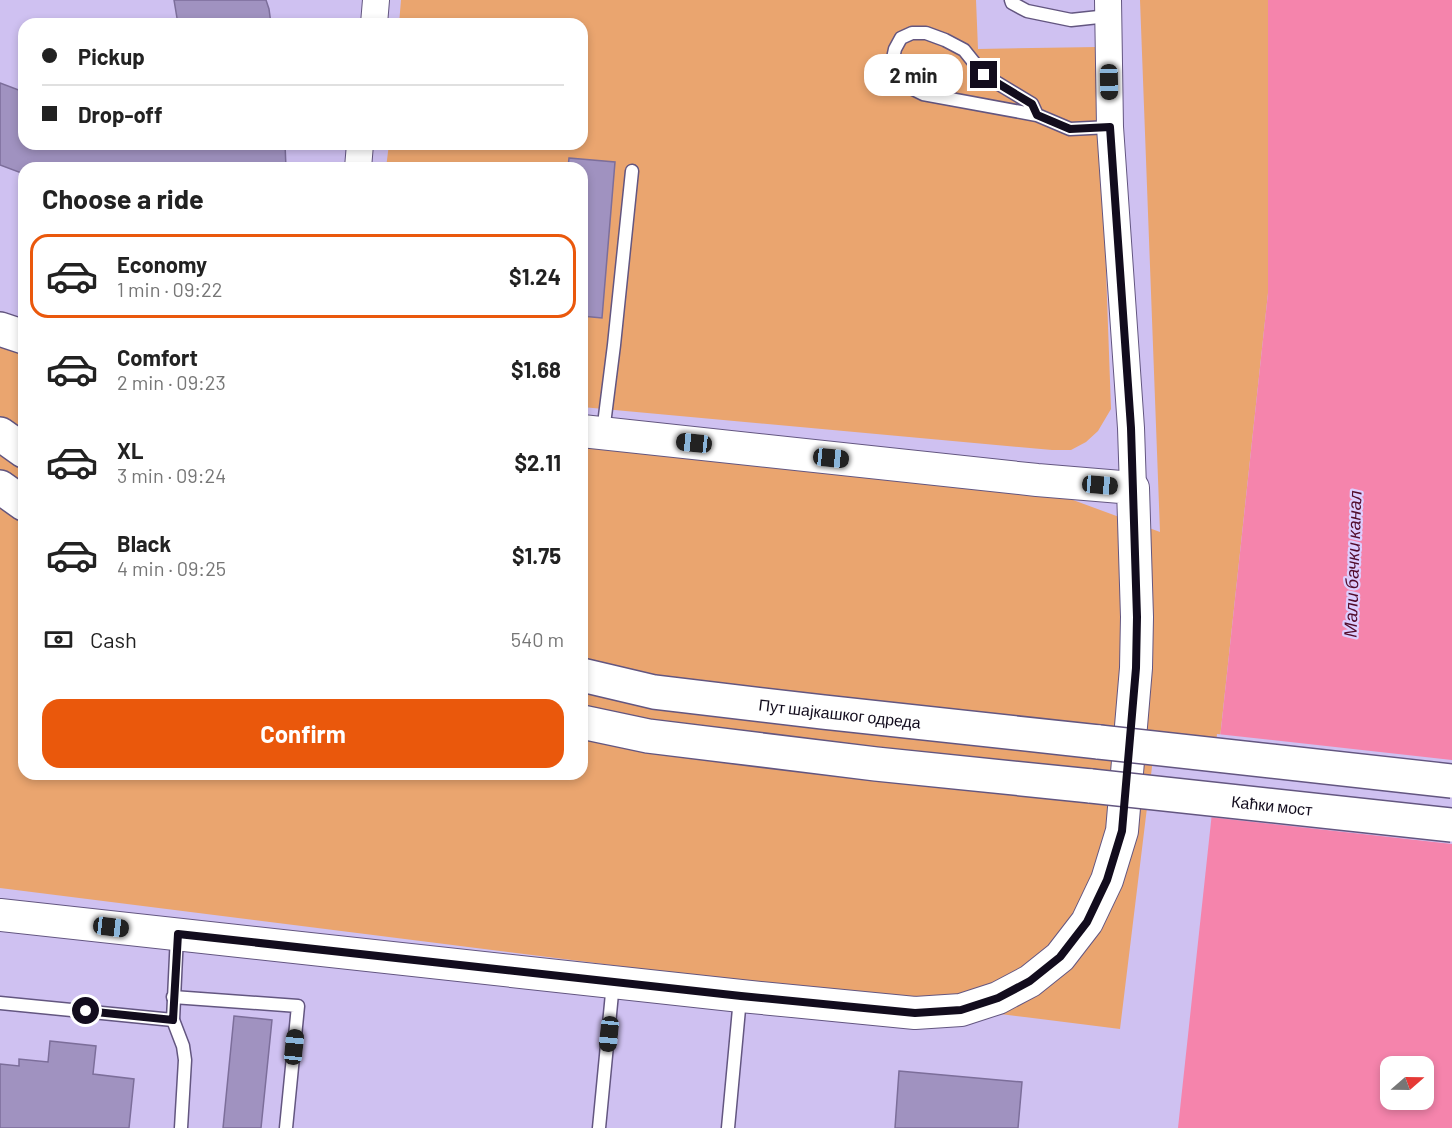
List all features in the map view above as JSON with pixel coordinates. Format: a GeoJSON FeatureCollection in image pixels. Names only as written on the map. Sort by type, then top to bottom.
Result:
{"type":"FeatureCollection","features":[{"type":"Feature","properties":{"kind":"main road"},"geometry":{"type":"LineString","coordinates":[[0,329],[18,335]]}},
{"type":"Feature","properties":{"kind":"main road"},"geometry":{"type":"LineString","coordinates":[[0,434],[18,447]]}},
{"type":"Feature","properties":{"kind":"main road"},"geometry":{"type":"LineString","coordinates":[[0,487],[18,500]]}},
{"type":"Feature","properties":{"kind":"main road"},"geometry":{"type":"LineString","coordinates":[[0,503],[18,504]]}},
{"type":"Feature","properties":{"kind":"main road","name":"Пут шајкашког одреда"},"geometry":{"type":"LineString","coordinates":[[588,676],[654,692],[1452,781]]}},
{"type":"Feature","properties":{"kind":"main road","name":"Каћки мост"},"geometry":{"type":"LineString","coordinates":[[588,723],[648,736],[876,764],[1452,825]]}},
{"type":"Feature","properties":{"kind":"street"},"geometry":{"type":"LineString","coordinates":[[374,18],[376,0]]}},
{"type":"Feature","properties":{"kind":"street"},"geometry":{"type":"LineString","coordinates":[[0,915],[915,1013],[961,1010],[998,998],[1030,981],[1060,957],[1087,922],[1107,880],[1122,831],[1136,668],[1137,606],[1131,428],[1110,127],[1108,8]]}},
{"type":"Feature","properties":{"kind":"street"},"geometry":{"type":"LineString","coordinates":[[592,432],[1025,479],[1133,488]]}},
{"type":"Feature","properties":{"kind":"lane"},"geometry":{"type":"LineString","coordinates":[[1011,0],[1012,3],[1027,11],[1071,20],[1108,8]]}},
{"type":"Feature","properties":{"kind":"lane"},"geometry":{"type":"LineString","coordinates":[[1037,115],[1032,104],[984,75],[964,50],[945,40],[926,33],[912,33],[901,38],[895,49],[892,63],[897,74],[905,85],[923,94],[1037,115],[1070,129],[1110,127]]}},
{"type":"Feature","properties":{"kind":"lane"},"geometry":{"type":"LineString","coordinates":[[592,432],[615,333],[632,171]]}},
{"type":"Feature","properties":{"kind":"lane"},"geometry":{"type":"LineString","coordinates":[[178,934],[173,1020],[186,1060],[181,1128]]}},
{"type":"Feature","properties":{"kind":"lane"},"geometry":{"type":"LineString","coordinates":[[599,1128],[614,982]]}},
{"type":"Feature","properties":{"kind":"lane"},"geometry":{"type":"LineString","coordinates":[[728,1128],[741,996]]}},
{"type":"Feature","properties":{"kind":"lane"},"geometry":{"type":"LineString","coordinates":[[173,997],[298,1006],[286,1128]]}},
{"type":"Feature","properties":{"kind":"lane"},"geometry":{"type":"LineString","coordinates":[[0,1003],[173,1020]]}},
{"type":"Feature","properties":{"kind":"shaded area"},"geometry":{"type":"Polygon","coordinates":[[[401,0],[976,0],[978,49],[1098,47],[1111,409],[1098,431],[1086,442],[1071,450],[1052,450],[588,408],[588,162],[387,162],[388,150],[588,150],[588,18],[400,18],[401,0]]]}},
{"type":"Feature","properties":{"kind":"shaded area"},"geometry":{"type":"Polygon","coordinates":[[[1140,0],[1268,0],[1268,293],[1220,738],[1156,734],[1120,1029],[0,888],[0,338],[18,342],[18,780],[588,780],[588,436],[1054,493],[1160,532],[1140,0]]]}},
{"type":"Feature","properties":{"kind":"water","name":"Мали бачки канал"},"geometry":{"type":"Polygon","coordinates":[[[1268,0],[1452,0],[1452,1128],[1178,1128],[1268,293],[1268,0]]]}},
{"type":"Feature","properties":{"kind":"pier"},"geometry":{"type":"Polygon","coordinates":[[[1217,734],[1452,760],[1452,844],[1209,817],[1217,734]]]}},
{"type":"Feature","properties":{"kind":"building"},"geometry":{"type":"Polygon","coordinates":[[[174,0],[266,0],[270,18],[177,18],[174,0]]]}},
{"type":"Feature","properties":{"kind":"building"},"geometry":{"type":"Polygon","coordinates":[[[0,83],[18,90],[18,150],[285,150],[286,162],[18,162],[18,172],[0,165],[0,83]]]}},
{"type":"Feature","properties":{"kind":"building"},"geometry":{"type":"Polygon","coordinates":[[[569,158],[615,162],[602,318],[588,317],[588,162],[569,162],[569,158]]]}},
{"type":"Feature","properties":{"kind":"building"},"geometry":{"type":"Polygon","coordinates":[[[234,1016],[272,1020],[261,1128],[223,1128],[234,1016]]]}},
{"type":"Feature","properties":{"kind":"building"},"geometry":{"type":"Polygon","coordinates":[[[50,1041],[96,1046],[93,1074],[134,1079],[129,1128],[0,1128],[0,1064],[19,1066],[19,1059],[48,1062],[50,1041]]]}},
{"type":"Feature","properties":{"kind":"building"},"geometry":{"type":"Polygon","coordinates":[[[899,1071],[1022,1082],[1018,1128],[895,1128],[899,1071]]]}},
{"type":"Feature","properties":{"kind":"route"},"geometry":{"type":"LineString","coordinates":[[86,1011],[173,1020],[178,934],[915,1013],[961,1010],[998,998],[1030,981],[1060,957],[1087,922],[1107,880],[1122,831],[1136,668],[1137,617],[1131,428],[1110,127],[1070,129],[1037,115],[1032,104],[984,75]]}}]}
